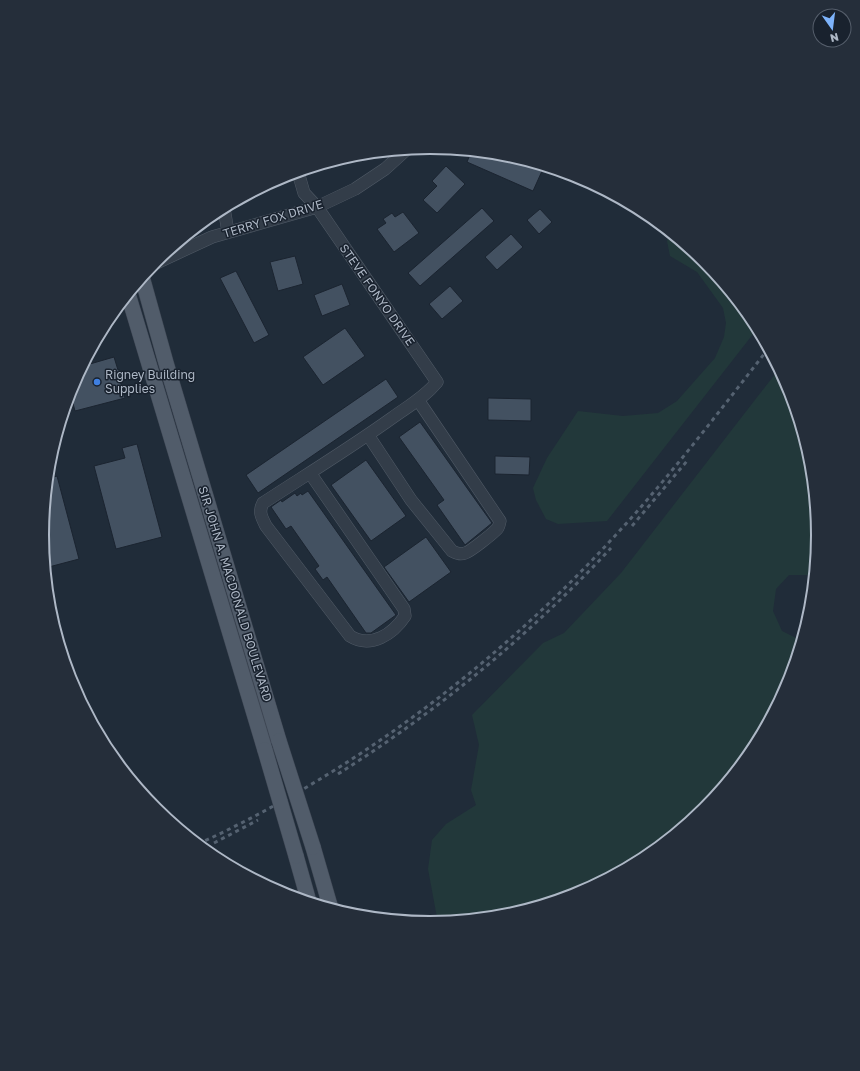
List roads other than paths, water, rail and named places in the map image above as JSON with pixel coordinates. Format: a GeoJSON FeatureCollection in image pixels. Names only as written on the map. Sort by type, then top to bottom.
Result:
{"type":"FeatureCollection","features":[{"type":"Feature","properties":{"kind":"main road","name":"SIR JOHN A. MACDONALD BOULEVARD"},"geometry":{"type":"LineString","coordinates":[[144,284],[166,363],[279,741],[329,903]]}},
{"type":"Feature","properties":{"kind":"main road","name":"SIR JOHN A. MACDONALD BOULEVARD"},"geometry":{"type":"LineString","coordinates":[[130,301],[266,750],[307,896]]}},
{"type":"Feature","properties":{"kind":"street","name":"TERRY FOX DRIVE"},"geometry":{"type":"LineString","coordinates":[[172,256],[212,237],[317,207],[355,190],[385,169],[400,156]]}},
{"type":"Feature","properties":{"kind":"street","name":"STEVE FONYO DRIVE"},"geometry":{"type":"LineString","coordinates":[[300,178],[304,193],[317,207],[437,382],[418,400]]}},
{"type":"Feature","properties":{"kind":"street"},"geometry":{"type":"LineString","coordinates":[[225,215],[228,232]]}},
{"type":"Feature","properties":{"kind":"street"},"geometry":{"type":"LineString","coordinates":[[310,472],[404,609],[405,616],[399,624],[386,635],[373,641],[366,642],[356,640],[350,636],[266,526],[261,515],[260,508],[263,503],[310,472],[368,435],[418,400],[500,521],[496,530],[465,553],[458,554],[452,551],[411,500],[368,435]]}},
{"type":"Feature","properties":{"kind":"railway"},"geometry":{"type":"LineString","coordinates":[[203,842],[256,816],[312,784],[367,749],[420,712],[471,672],[521,629],[568,585],[633,516],[692,446],[765,353]]}},
{"type":"Feature","properties":{"kind":"railway"},"geometry":{"type":"LineString","coordinates":[[632,526],[687,461]]}},
{"type":"Feature","properties":{"kind":"railway"},"geometry":{"type":"LineString","coordinates":[[338,774],[375,750],[447,698],[482,670],[548,611],[611,548]]}},
{"type":"Feature","properties":{"kind":"railway"},"geometry":{"type":"LineString","coordinates":[[214,843],[258,820]]}},
{"type":"Feature","properties":{"kind":"place","name":"Rigney Building Supplies"},"geometry":{"type":"Point","coordinates":[97,382]}}]}
